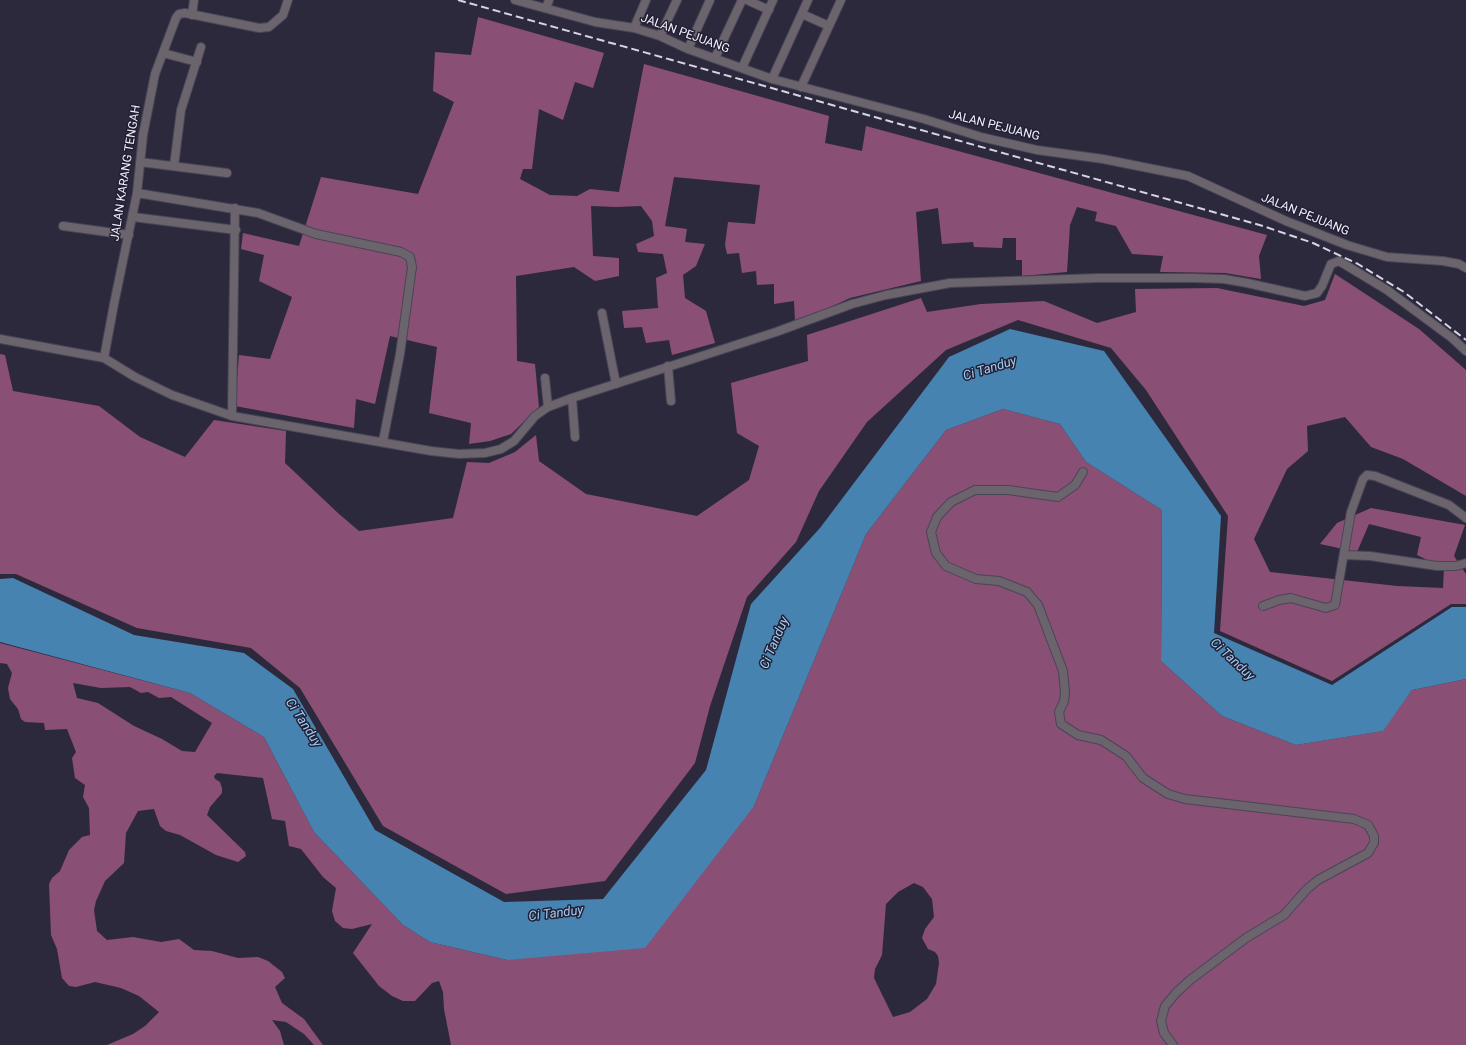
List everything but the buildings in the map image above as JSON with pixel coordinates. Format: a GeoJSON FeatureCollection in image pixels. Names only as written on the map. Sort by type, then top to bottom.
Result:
{"type":"FeatureCollection","features":[{"type":"Feature","properties":{"kind":"street"},"geometry":{"type":"LineString","coordinates":[[192,15],[194,0]]}},
{"type":"Feature","properties":{"kind":"street","name":"JALAN KARANG TENGAH"},"geometry":{"type":"LineString","coordinates":[[104,358],[133,218],[140,162],[155,74],[176,18],[179,14],[192,15],[259,28],[269,27],[283,16],[288,0]]}},
{"type":"Feature","properties":{"kind":"street","name":"JALAN PEJUANG"},"geometry":{"type":"LineString","coordinates":[[515,0],[548,4],[595,22],[634,28],[660,36],[688,49],[772,79],[924,119],[981,137],[1030,148],[1103,159],[1188,176],[1286,221],[1347,245],[1387,256],[1444,261],[1459,264],[1466,268]]}},
{"type":"Feature","properties":{"kind":"street"},"geometry":{"type":"LineString","coordinates":[[634,28],[646,0]]}},
{"type":"Feature","properties":{"kind":"street"},"geometry":{"type":"LineString","coordinates":[[660,36],[677,0]]}},
{"type":"Feature","properties":{"kind":"street"},"geometry":{"type":"LineString","coordinates":[[688,49],[710,0]]}},
{"type":"Feature","properties":{"kind":"street"},"geometry":{"type":"LineString","coordinates":[[715,58],[742,0]]}},
{"type":"Feature","properties":{"kind":"street"},"geometry":{"type":"LineString","coordinates":[[746,0],[769,10]]}},
{"type":"Feature","properties":{"kind":"street"},"geometry":{"type":"LineString","coordinates":[[742,68],[773,0]]}},
{"type":"Feature","properties":{"kind":"street"},"geometry":{"type":"LineString","coordinates":[[772,79],[808,0]]}},
{"type":"Feature","properties":{"kind":"street"},"geometry":{"type":"LineString","coordinates":[[801,87],[841,0]]}},
{"type":"Feature","properties":{"kind":"street"},"geometry":{"type":"LineString","coordinates":[[802,14],[829,26]]}},
{"type":"Feature","properties":{"kind":"street"},"geometry":{"type":"LineString","coordinates":[[174,166],[181,110],[201,47]]}},
{"type":"Feature","properties":{"kind":"street"},"geometry":{"type":"LineString","coordinates":[[163,53],[197,62]]}},
{"type":"Feature","properties":{"kind":"street"},"geometry":{"type":"LineString","coordinates":[[140,162],[227,173]]}},
{"type":"Feature","properties":{"kind":"street"},"geometry":{"type":"LineString","coordinates":[[137,193],[258,213],[316,234],[401,252],[410,257],[412,267],[400,354],[383,441]]}},
{"type":"Feature","properties":{"kind":"street"},"geometry":{"type":"LineString","coordinates":[[232,416],[236,230],[235,208]]}},
{"type":"Feature","properties":{"kind":"street"},"geometry":{"type":"LineString","coordinates":[[133,218],[236,230]]}},
{"type":"Feature","properties":{"kind":"street"},"geometry":{"type":"LineString","coordinates":[[63,226],[129,235]]}},
{"type":"Feature","properties":{"kind":"street"},"geometry":{"type":"LineString","coordinates":[[0,339],[104,358],[134,377],[172,395],[232,416],[383,441],[431,451],[485,454],[501,449],[514,441],[534,416],[548,407],[668,366],[776,332],[852,304],[933,285],[1098,278],[1194,278],[1247,283],[1305,296],[1317,293],[1322,286],[1331,264],[1339,262],[1388,290],[1466,351]]}},
{"type":"Feature","properties":{"kind":"street"},"geometry":{"type":"LineString","coordinates":[[602,313],[616,384]]}},
{"type":"Feature","properties":{"kind":"street"},"geometry":{"type":"LineString","coordinates":[[668,366],[671,402]]}},
{"type":"Feature","properties":{"kind":"street"},"geometry":{"type":"LineString","coordinates":[[545,378],[548,407]]}},
{"type":"Feature","properties":{"kind":"street"},"geometry":{"type":"LineString","coordinates":[[572,398],[575,437]]}},
{"type":"Feature","properties":{"kind":"street"},"geometry":{"type":"LineString","coordinates":[[1083,472],[1075,485],[1058,496],[1008,490],[975,490],[951,502],[937,518],[931,532],[936,553],[946,566],[976,579],[999,581],[1027,592],[1038,605],[1063,671],[1065,693],[1064,701],[1059,712],[1061,724],[1078,735],[1101,740],[1126,756],[1143,778],[1168,794],[1185,799],[1354,819],[1368,825],[1374,836],[1374,843],[1368,853],[1318,880],[1307,889],[1284,915],[1246,938],[1190,980],[1176,993],[1165,1006],[1161,1021],[1164,1033],[1173,1045]]}},
{"type":"Feature","properties":{"kind":"street"},"geometry":{"type":"LineString","coordinates":[[1263,606],[1278,600],[1291,598],[1326,608],[1334,606],[1345,555],[1351,512],[1363,479],[1367,475],[1375,476],[1449,505],[1466,518]]}},
{"type":"Feature","properties":{"kind":"street"},"geometry":{"type":"LineString","coordinates":[[1345,555],[1370,556],[1437,566],[1456,566],[1466,563]]}},
{"type":"Feature","properties":{"kind":"shaded area"},"geometry":{"type":"Polygon","coordinates":[[[478,17],[604,53],[593,88],[575,82],[563,120],[539,109],[532,169],[523,169],[520,179],[550,195],[577,196],[590,189],[619,192],[644,64],[829,116],[825,143],[862,151],[866,126],[1267,235],[1259,256],[1261,279],[1225,273],[1160,272],[1163,256],[1132,254],[1116,226],[1095,221],[1097,212],[1077,207],[1070,225],[1067,272],[1022,276],[1022,260],[1016,260],[1016,238],[1003,238],[1002,248],[974,247],[973,242],[942,244],[938,208],[916,212],[921,281],[850,298],[795,321],[794,301],[774,304],[774,284],[757,285],[756,271],[742,273],[739,253],[727,254],[725,245],[728,222],[755,224],[760,185],[674,177],[665,226],[687,229],[685,242],[705,244],[696,266],[683,275],[685,298],[706,311],[715,343],[672,355],[669,340],[646,343],[642,327],[624,328],[622,311],[658,308],[656,278],[667,273],[663,254],[638,252],[636,244],[654,236],[652,221],[641,206],[591,206],[593,256],[619,258],[619,276],[595,281],[574,267],[516,276],[517,361],[535,364],[539,407],[511,434],[490,441],[469,444],[471,423],[429,413],[437,347],[390,336],[375,404],[356,399],[354,428],[235,406],[239,355],[270,359],[292,297],[259,281],[264,255],[241,249],[243,233],[299,246],[321,177],[418,194],[454,102],[433,91],[435,52],[471,55],[478,17]]]}},
{"type":"Feature","properties":{"kind":"shaded area"},"geometry":{"type":"Polygon","coordinates":[[[1335,274],[1419,329],[1466,370],[1466,496],[1403,459],[1371,447],[1345,417],[1307,426],[1308,451],[1287,469],[1254,539],[1270,572],[1397,586],[1443,588],[1444,568],[1417,555],[1421,537],[1369,524],[1357,552],[1320,544],[1337,523],[1371,508],[1465,525],[1454,556],[1466,574],[1466,604],[1451,604],[1332,681],[1220,631],[1228,516],[1146,390],[1111,348],[1018,320],[946,350],[867,422],[819,491],[796,542],[747,597],[710,706],[695,763],[605,881],[506,894],[383,826],[300,688],[251,648],[137,628],[16,574],[0,574],[0,354],[5,355],[13,391],[99,406],[140,437],[185,457],[214,420],[286,431],[285,463],[359,531],[453,518],[467,462],[489,463],[515,452],[536,435],[539,461],[586,494],[697,516],[749,480],[759,446],[737,433],[731,383],[808,361],[807,335],[921,298],[927,312],[981,304],[1044,301],[1097,323],[1136,312],[1135,289],[1217,288],[1304,306],[1325,300],[1335,274]]]}},
{"type":"Feature","properties":{"kind":"shaded area"},"geometry":{"type":"Polygon","coordinates":[[[1003,409],[1060,424],[1086,462],[1162,510],[1161,661],[1222,716],[1296,745],[1382,731],[1412,690],[1466,679],[1466,1045],[451,1045],[444,1009],[443,992],[439,981],[432,983],[415,1001],[403,1001],[392,996],[379,986],[353,953],[372,924],[352,929],[343,928],[335,921],[332,911],[336,888],[323,877],[301,849],[289,846],[285,821],[272,819],[263,778],[217,773],[214,776],[215,779],[220,782],[222,793],[210,807],[207,815],[245,852],[246,856],[238,862],[216,855],[180,835],[166,831],[160,826],[154,809],[138,811],[126,833],[124,863],[105,881],[96,901],[94,910],[97,931],[107,940],[133,937],[161,942],[179,939],[194,950],[212,951],[238,958],[258,957],[268,961],[282,972],[285,978],[275,987],[282,1003],[304,1019],[323,1045],[314,1045],[304,1034],[286,1022],[272,1020],[280,1031],[284,1045],[107,1045],[133,1034],[145,1026],[159,1012],[139,996],[121,988],[95,982],[76,987],[69,986],[62,978],[57,949],[51,935],[49,884],[52,878],[60,871],[69,850],[82,837],[90,835],[89,808],[83,797],[85,785],[75,778],[72,758],[76,752],[67,729],[45,730],[44,723],[25,722],[21,719],[18,709],[10,699],[8,688],[12,673],[7,664],[0,663],[0,643],[190,693],[264,737],[314,832],[403,925],[430,942],[507,960],[754,806],[866,534],[946,430],[1003,409]],[[73,683],[77,698],[98,703],[134,726],[162,739],[182,751],[195,752],[212,723],[171,697],[159,698],[148,692],[141,693],[130,687],[101,688],[73,683]],[[914,883],[898,892],[886,904],[882,955],[875,969],[874,978],[893,1017],[910,1012],[927,999],[936,984],[939,963],[938,956],[935,952],[928,949],[922,938],[925,929],[934,917],[932,899],[923,887],[914,883]]]}},
{"type":"Feature","properties":{"kind":"water","name":"Ci Tanduy"},"geometry":{"type":"Polygon","coordinates":[[[1010,329],[1104,351],[1221,516],[1214,633],[1332,685],[1452,607],[1466,607],[1466,679],[1412,690],[1383,731],[1296,745],[1222,716],[1161,661],[1162,510],[1086,462],[1060,424],[1003,409],[946,430],[866,534],[754,806],[645,948],[507,960],[430,942],[403,925],[314,832],[264,737],[190,693],[0,642],[0,579],[13,578],[134,635],[244,653],[293,689],[375,830],[504,902],[603,899],[706,770],[751,604],[820,528],[949,357],[1010,329]]]}},
{"type":"Feature","properties":{"kind":"railway"},"geometry":{"type":"LineString","coordinates":[[458,0],[1263,226],[1313,243],[1358,264],[1404,292],[1466,340]]}}]}
